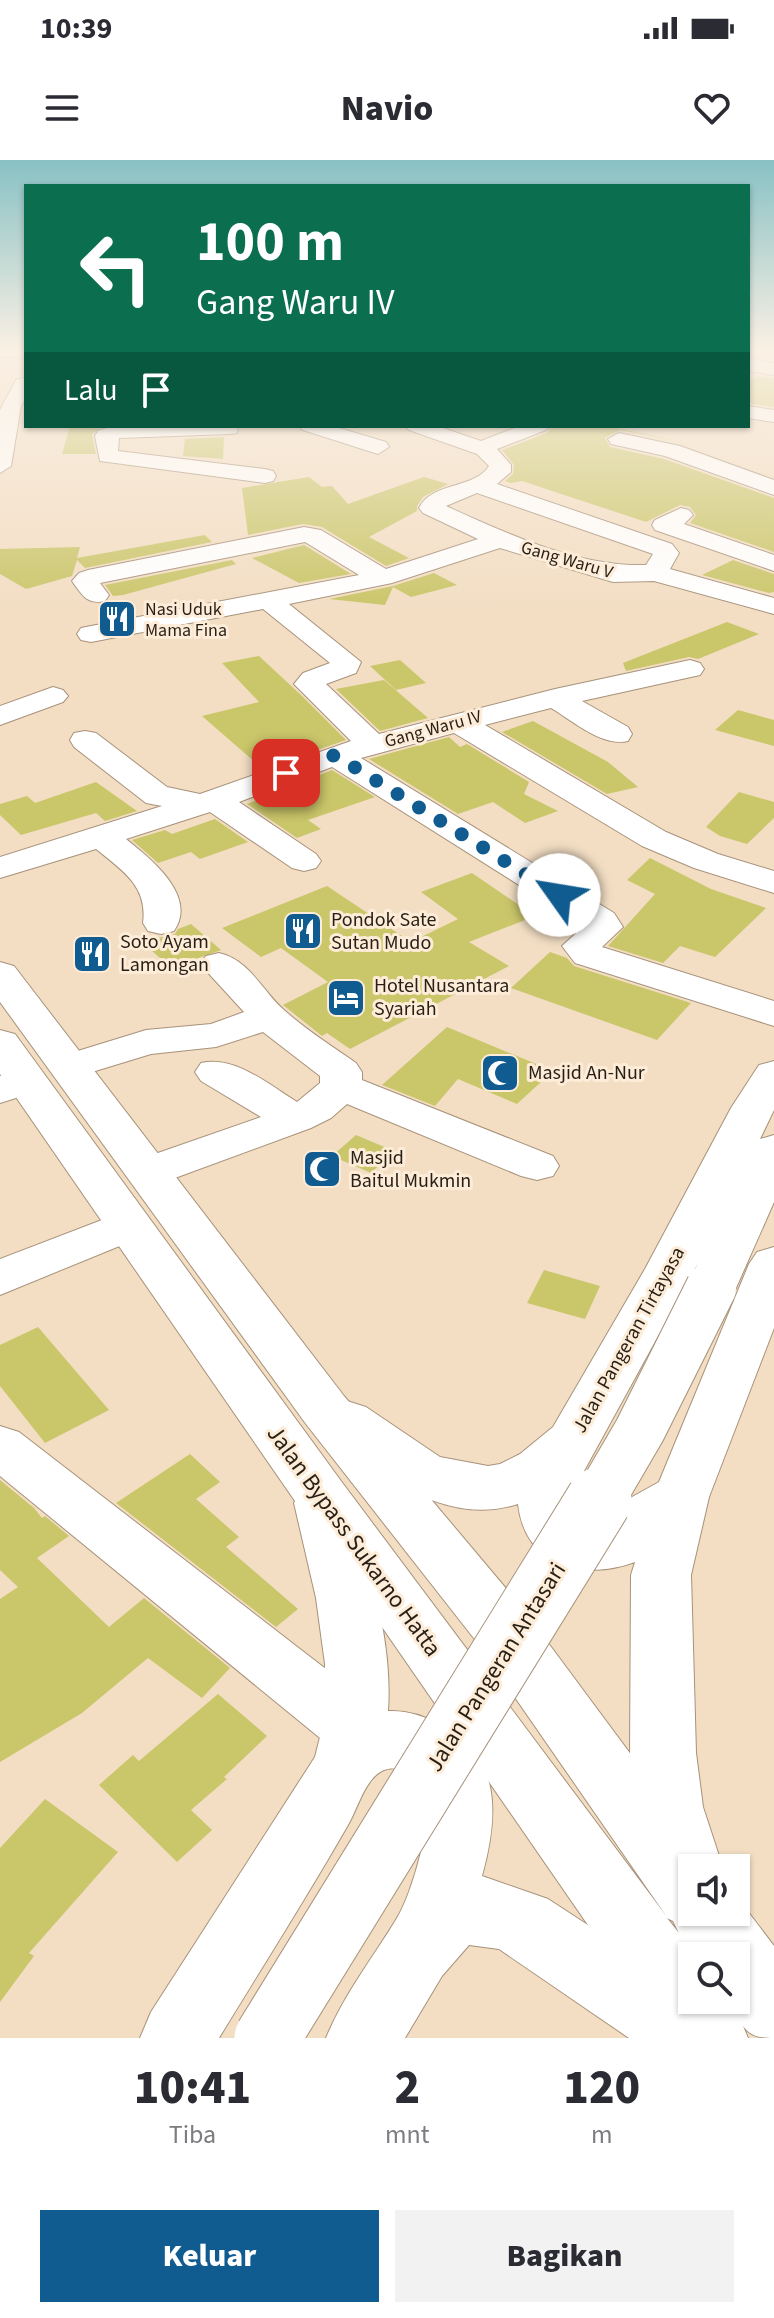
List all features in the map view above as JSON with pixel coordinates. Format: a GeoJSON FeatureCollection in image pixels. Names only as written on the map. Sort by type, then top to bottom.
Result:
{"type":"FeatureCollection","features":[{"type":"Feature","properties":{"kind":"main road","name":"Jalan Bypass Sukarno Hatta"},"geometry":{"type":"LineString","coordinates":[[0,974],[24,1070],[128,1225],[321,1497],[711,2038]]}},
{"type":"Feature","properties":{"kind":"main road","name":"Jalan Bypass Sukarno Hatta"},"geometry":{"type":"LineString","coordinates":[[24,1070],[148,1172],[325,1410],[498,1623],[678,1872]]}},
{"type":"Feature","properties":{"kind":"main road","name":"Jalan Pangeran Tirtayasa"},"geometry":{"type":"LineString","coordinates":[[325,1410],[369,1436],[420,1473],[472,1488],[510,1484],[526,1478],[572,1442],[670,1269],[753,1108],[774,1074]]}},
{"type":"Feature","properties":{"kind":"main road"},"geometry":{"type":"LineString","coordinates":[[685,1854],[670,1807],[662,1724],[661,1575],[681,1497],[755,1284],[774,1150]]}},
{"type":"Feature","properties":{"kind":"main road","name":"Jalan Pangeran Antasari"},"geometry":{"type":"LineString","coordinates":[[267,2038],[348,1902],[545,1591],[631,1446],[755,1284]]}},
{"type":"Feature","properties":{"kind":"main road"},"geometry":{"type":"LineString","coordinates":[[572,1442],[551,1483],[546,1501],[553,1528],[572,1543],[600,1548],[622,1542],[649,1516],[681,1497]]}},
{"type":"Feature","properties":{"kind":"main road"},"geometry":{"type":"LineString","coordinates":[[177,2038],[324,1804],[350,1744],[354,1655],[321,1497]]}},
{"type":"Feature","properties":{"kind":"main road"},"geometry":{"type":"LineString","coordinates":[[350,1744],[405,1740],[439,1756],[455,1776],[461,1794],[460,1818],[452,1857],[428,1933],[363,2038]]}},
{"type":"Feature","properties":{"kind":"main road"},"geometry":{"type":"LineString","coordinates":[[428,1933],[448,1916],[468,1911],[488,1911],[509,1918],[694,2038]]}},
{"type":"Feature","properties":{"kind":"main road","name":"Jalan Bypass Sukarno Hatta"},"geometry":{"type":"LineString","coordinates":[[717,1926],[774,2007]]}},
{"type":"Feature","properties":{"kind":"street"},"geometry":{"type":"LineString","coordinates":[[0,466],[6,436]]}},
{"type":"Feature","properties":{"kind":"street"},"geometry":{"type":"LineString","coordinates":[[107,436],[108,456],[234,465],[265,476],[285,498]]}},
{"type":"Feature","properties":{"kind":"street"},"geometry":{"type":"LineString","coordinates":[[229,436],[234,465]]}},
{"type":"Feature","properties":{"kind":"street"},"geometry":{"type":"LineString","coordinates":[[341,436],[378,447]]}},
{"type":"Feature","properties":{"kind":"street"},"geometry":{"type":"LineString","coordinates":[[445,436],[485,449],[500,465],[500,472],[477,485]]}},
{"type":"Feature","properties":{"kind":"street"},"geometry":{"type":"LineString","coordinates":[[485,449],[516,436]]}},
{"type":"Feature","properties":{"kind":"street"},"geometry":{"type":"LineString","coordinates":[[619,439],[672,451],[774,488]]}},
{"type":"Feature","properties":{"kind":"street"},"geometry":{"type":"LineString","coordinates":[[672,451],[696,440]]}},
{"type":"Feature","properties":{"kind":"street"},"geometry":{"type":"LineString","coordinates":[[477,485],[663,549],[666,553],[655,573]]}},
{"type":"Feature","properties":{"kind":"street","name":"Gang Waru V"},"geometry":{"type":"LineString","coordinates":[[477,485],[433,503],[431,508],[500,540],[613,574],[655,573],[774,606]]}},
{"type":"Feature","properties":{"kind":"street"},"geometry":{"type":"LineString","coordinates":[[681,515],[664,525],[774,563]]}},
{"type":"Feature","properties":{"kind":"street"},"geometry":{"type":"LineString","coordinates":[[96,595],[85,581],[88,578],[304,534],[312,535],[383,578]]}},
{"type":"Feature","properties":{"kind":"street"},"geometry":{"type":"LineString","coordinates":[[91,634],[383,578],[500,540]]}},
{"type":"Feature","properties":{"kind":"street"},"geometry":{"type":"LineString","coordinates":[[269,601],[347,662],[346,667],[313,679],[309,684],[372,745]]}},
{"type":"Feature","properties":{"kind":"street","name":"Gang Waru IV"},"geometry":{"type":"LineString","coordinates":[[0,868],[207,802],[335,755],[555,698],[690,669]]}},
{"type":"Feature","properties":{"kind":"street"},"geometry":{"type":"LineString","coordinates":[[0,716],[53,696]]}},
{"type":"Feature","properties":{"kind":"street"},"geometry":{"type":"LineString","coordinates":[[555,698],[617,734]]}},
{"type":"Feature","properties":{"kind":"street"},"geometry":{"type":"LineString","coordinates":[[457,722],[654,839],[706,861],[774,882]]}},
{"type":"Feature","properties":{"kind":"street"},"geometry":{"type":"LineString","coordinates":[[85,740],[158,796],[207,802],[304,861]]}},
{"type":"Feature","properties":{"kind":"street"},"geometry":{"type":"LineString","coordinates":[[335,755],[601,921],[605,927],[581,946],[588,955],[774,1014]]}},
{"type":"Feature","properties":{"kind":"street"},"geometry":{"type":"LineString","coordinates":[[100,835],[129,859],[157,891],[163,905],[161,923]]}},
{"type":"Feature","properties":{"kind":"street"},"geometry":{"type":"LineString","coordinates":[[148,1172],[296,1119],[316,1109],[341,1087],[341,1072],[268,1017],[250,993],[219,964]]}},
{"type":"Feature","properties":{"kind":"street"},"geometry":{"type":"LineString","coordinates":[[24,1070],[146,1042],[216,1035],[268,1017]]}},
{"type":"Feature","properties":{"kind":"street"},"geometry":{"type":"LineString","coordinates":[[216,1072],[296,1119]]}},
{"type":"Feature","properties":{"kind":"street"},"geometry":{"type":"LineString","coordinates":[[341,1087],[537,1166]]}},
{"type":"Feature","properties":{"kind":"street"},"geometry":{"type":"LineString","coordinates":[[0,1278],[128,1225]]}},
{"type":"Feature","properties":{"kind":"street"},"geometry":{"type":"LineString","coordinates":[[0,1446],[350,1744]]}},
{"type":"Feature","properties":{"kind":"building"},"geometry":{"type":"Polygon","coordinates":[[[67,436],[92,436],[96,454],[62,454],[67,436]]]}},
{"type":"Feature","properties":{"kind":"building"},"geometry":{"type":"Polygon","coordinates":[[[540,436],[609,436],[605,438],[610,447],[664,459],[774,498],[774,552],[690,523],[696,515],[690,507],[680,505],[646,522],[522,481],[505,481],[513,474],[514,465],[502,450],[540,436]]]}},
{"type":"Feature","properties":{"kind":"building"},"geometry":{"type":"Polygon","coordinates":[[[224,437],[223,459],[183,456],[185,439],[224,437]]]}},
{"type":"Feature","properties":{"kind":"building"},"geometry":{"type":"Polygon","coordinates":[[[309,477],[322,487],[332,486],[348,504],[424,477],[448,484],[423,497],[417,511],[369,537],[409,558],[386,566],[322,527],[303,524],[248,535],[242,488],[309,477]]]}},
{"type":"Feature","properties":{"kind":"building"},"geometry":{"type":"Polygon","coordinates":[[[205,535],[212,542],[85,568],[77,560],[72,576],[26,589],[0,574],[0,549],[80,547],[77,558],[205,535]]]}},
{"type":"Feature","properties":{"kind":"building"},"geometry":{"type":"Polygon","coordinates":[[[304,545],[351,574],[299,583],[252,558],[304,545]]]}},
{"type":"Feature","properties":{"kind":"building"},"geometry":{"type":"Polygon","coordinates":[[[232,560],[236,564],[123,595],[113,596],[105,585],[232,560]]]}},
{"type":"Feature","properties":{"kind":"building"},"geometry":{"type":"Polygon","coordinates":[[[733,560],[774,574],[774,592],[702,575],[733,560]]]}},
{"type":"Feature","properties":{"kind":"building"},"geometry":{"type":"Polygon","coordinates":[[[434,573],[457,585],[411,597],[393,587],[385,605],[329,599],[393,586],[434,573]]]}},
{"type":"Feature","properties":{"kind":"building"},"geometry":{"type":"Polygon","coordinates":[[[727,622],[759,634],[698,659],[689,657],[626,671],[623,663],[727,622]]]}},
{"type":"Feature","properties":{"kind":"building"},"geometry":{"type":"Polygon","coordinates":[[[259,656],[346,740],[263,769],[202,716],[259,702],[222,663],[259,656]]]}},
{"type":"Feature","properties":{"kind":"building"},"geometry":{"type":"Polygon","coordinates":[[[400,660],[426,683],[396,690],[370,666],[400,660]]]}},
{"type":"Feature","properties":{"kind":"building"},"geometry":{"type":"Polygon","coordinates":[[[384,680],[428,718],[380,731],[336,689],[384,680]]]}},
{"type":"Feature","properties":{"kind":"building"},"geometry":{"type":"Polygon","coordinates":[[[738,710],[774,720],[774,746],[715,730],[738,710]]]}},
{"type":"Feature","properties":{"kind":"building"},"geometry":{"type":"Polygon","coordinates":[[[533,721],[608,762],[638,787],[607,794],[502,732],[533,721]]]}},
{"type":"Feature","properties":{"kind":"building"},"geometry":{"type":"Polygon","coordinates":[[[449,737],[460,747],[467,744],[529,782],[524,794],[558,811],[525,823],[493,802],[458,814],[369,759],[449,737]]]}},
{"type":"Feature","properties":{"kind":"building"},"geometry":{"type":"Polygon","coordinates":[[[332,770],[375,797],[308,820],[321,829],[297,838],[247,804],[332,770]]]}},
{"type":"Feature","properties":{"kind":"building"},"geometry":{"type":"Polygon","coordinates":[[[96,782],[137,811],[105,821],[96,813],[21,835],[0,815],[0,804],[27,796],[35,803],[96,782]]]}},
{"type":"Feature","properties":{"kind":"building"},"geometry":{"type":"Polygon","coordinates":[[[739,792],[774,802],[774,818],[747,844],[720,836],[706,827],[739,792]]]}},
{"type":"Feature","properties":{"kind":"building"},"geometry":{"type":"Polygon","coordinates":[[[215,819],[248,842],[200,859],[191,852],[158,863],[132,840],[165,830],[172,834],[215,819]]]}},
{"type":"Feature","properties":{"kind":"building"},"geometry":{"type":"Polygon","coordinates":[[[650,858],[711,889],[766,908],[715,957],[680,946],[663,963],[608,946],[655,894],[627,880],[650,858]]]}},
{"type":"Feature","properties":{"kind":"building"},"geometry":{"type":"Polygon","coordinates":[[[472,873],[535,916],[469,942],[509,966],[350,1049],[327,1033],[322,1036],[283,1005],[328,982],[281,948],[261,957],[222,928],[327,886],[411,942],[458,919],[421,892],[472,873]]]}},
{"type":"Feature","properties":{"kind":"building"},"geometry":{"type":"Polygon","coordinates":[[[191,924],[221,950],[171,968],[142,942],[175,934],[178,929],[191,924]]]}},
{"type":"Feature","properties":{"kind":"building"},"geometry":{"type":"Polygon","coordinates":[[[550,952],[567,958],[574,966],[691,1003],[657,1040],[511,988],[550,952]]]}},
{"type":"Feature","properties":{"kind":"building","name":"Masjid An-Nur"},"geometry":{"type":"Polygon","coordinates":[[[447,1027],[553,1071],[517,1104],[458,1079],[435,1106],[382,1085],[447,1027]]]}},
{"type":"Feature","properties":{"kind":"building"},"geometry":{"type":"Polygon","coordinates":[[[356,1135],[394,1151],[371,1173],[332,1156],[356,1135]]]}},
{"type":"Feature","properties":{"kind":"building"},"geometry":{"type":"Polygon","coordinates":[[[544,1270],[600,1286],[585,1319],[527,1303],[544,1270]]]}},
{"type":"Feature","properties":{"kind":"building"},"geometry":{"type":"Polygon","coordinates":[[[38,1327],[109,1410],[45,1443],[0,1386],[0,1345],[38,1327]]]}},
{"type":"Feature","properties":{"kind":"building"},"geometry":{"type":"Polygon","coordinates":[[[190,1454],[220,1482],[196,1499],[239,1537],[226,1547],[298,1609],[276,1627],[116,1503],[190,1454]]]}},
{"type":"Feature","properties":{"kind":"building"},"geometry":{"type":"Polygon","coordinates":[[[0,1480],[42,1518],[45,1516],[69,1536],[37,1558],[109,1627],[144,1598],[230,1668],[202,1698],[148,1658],[82,1713],[0,1762],[0,1599],[18,1587],[0,1570],[0,1480]]]}},
{"type":"Feature","properties":{"kind":"building"},"geometry":{"type":"Polygon","coordinates":[[[218,1694],[267,1736],[224,1777],[227,1779],[191,1810],[212,1830],[177,1862],[99,1785],[133,1755],[139,1761],[218,1694]]]}},
{"type":"Feature","properties":{"kind":"building"},"geometry":{"type":"Polygon","coordinates":[[[45,1799],[118,1852],[29,1953],[34,1956],[0,2002],[0,1848],[45,1799]]]}},
{"type":"Feature","properties":{"kind":"place","name":"Nasi Uduk Mama Fina"},"geometry":{"type":"Point","coordinates":[117,619]}},
{"type":"Feature","properties":{"kind":"place","name":"Pondok Sate Sutan Mudo"},"geometry":{"type":"Point","coordinates":[303,931]}},
{"type":"Feature","properties":{"kind":"place","name":"Soto Ayam Lamongan"},"geometry":{"type":"Point","coordinates":[92,954]}},
{"type":"Feature","properties":{"kind":"place","name":"Hotel Nusantara Syariah"},"geometry":{"type":"Point","coordinates":[346,998]}},
{"type":"Feature","properties":{"kind":"place","name":"Masjid An-Nur"},"geometry":{"type":"Point","coordinates":[500,1073]}},
{"type":"Feature","properties":{"kind":"place","name":"Masjid Baitul Mukmin"},"geometry":{"type":"Point","coordinates":[322,1169]}},
{"type":"Feature","properties":{"kind":"route"},"geometry":{"type":"LineString","coordinates":[[286,773],[335,755],[559,895]]}}]}
